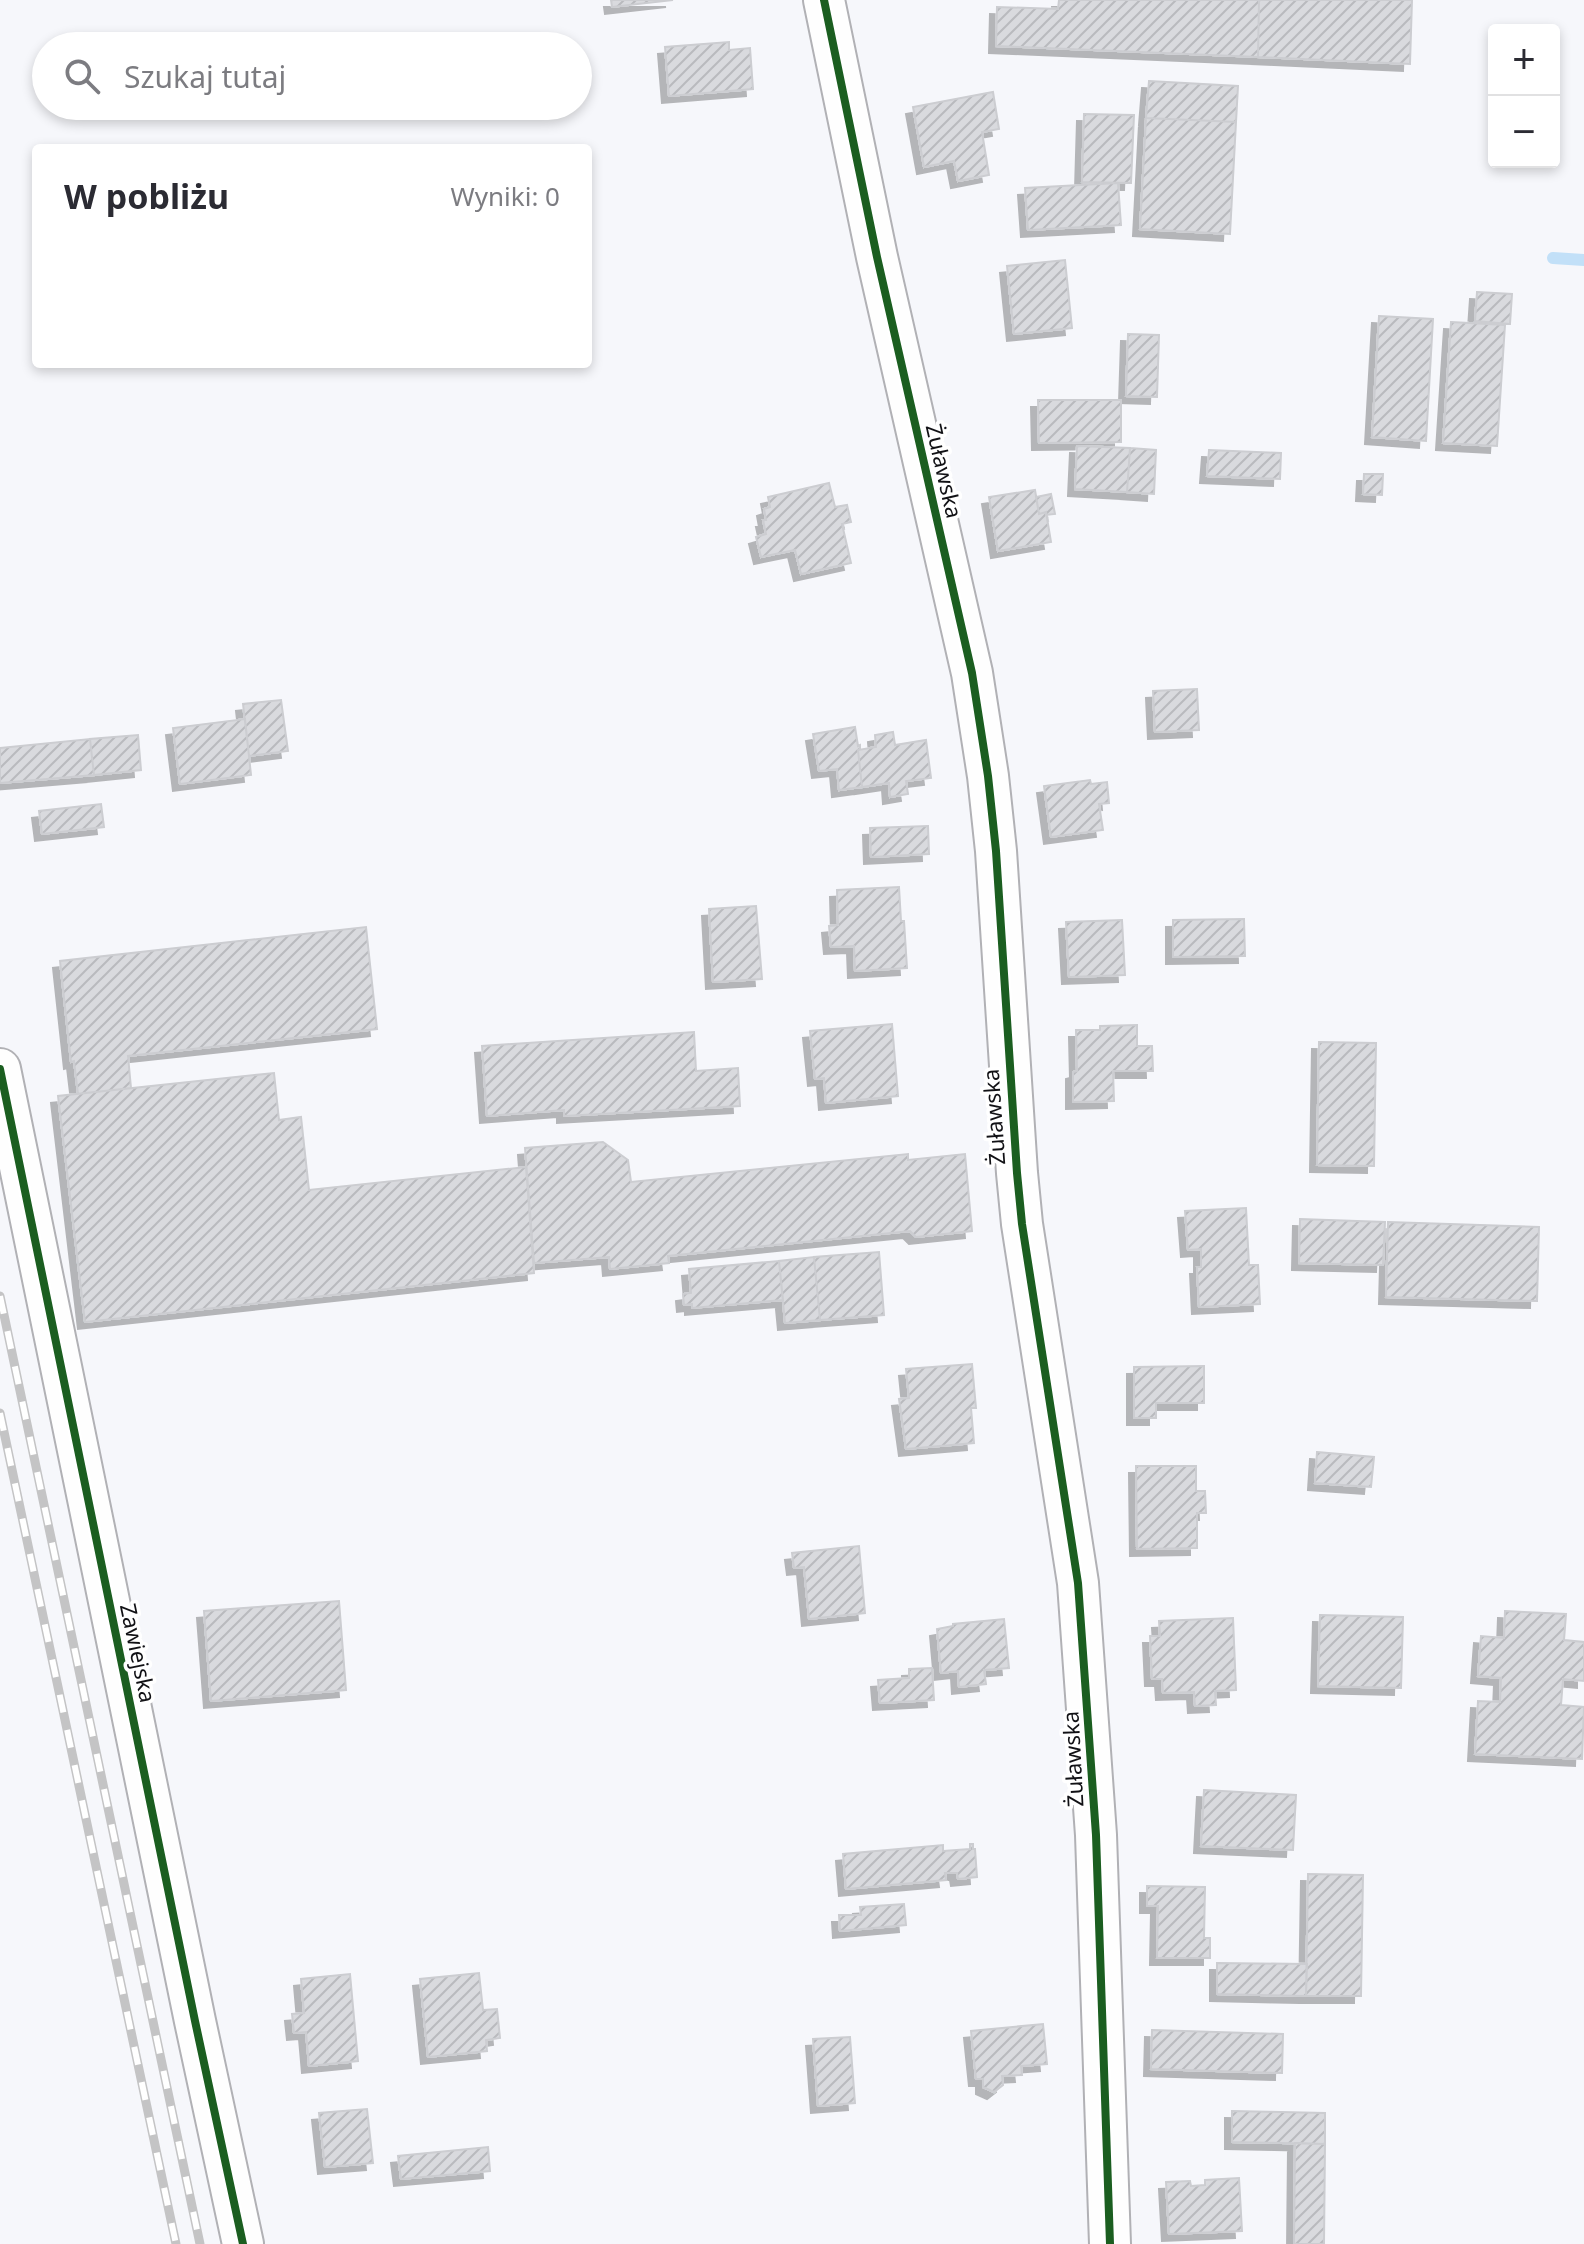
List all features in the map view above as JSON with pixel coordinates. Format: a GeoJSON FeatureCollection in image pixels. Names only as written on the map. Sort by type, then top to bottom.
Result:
{"type":"FeatureCollection","features":[{"type":"Feature","properties":{"kind":"street","name":"Żuławska"},"geometry":{"type":"LineString","coordinates":[[824,0],[877,257],[972,673],[988,776],[1022,1224],[1078,1583],[1099,1907],[1110,2244]]}},
{"type":"Feature","properties":{"kind":"street","name":"Zawiejska"},"geometry":{"type":"LineString","coordinates":[[0,1069],[243,2244]]}},
{"type":"Feature","properties":{"kind":"building"},"geometry":{"type":"Polygon","coordinates":[[[611,0],[673,0],[612,7],[611,0]]]}},
{"type":"Feature","properties":{"kind":"building"},"geometry":{"type":"Polygon","coordinates":[[[1059,0],[1259,0],[1258,57],[996,46],[997,7],[1058,9],[1059,0]]]}},
{"type":"Feature","properties":{"kind":"building"},"geometry":{"type":"Polygon","coordinates":[[[1259,0],[1412,0],[1410,64],[1258,57],[1259,0]]]}},
{"type":"Feature","properties":{"kind":"building"},"geometry":{"type":"Polygon","coordinates":[[[729,42],[729,50],[750,48],[753,89],[669,96],[665,47],[729,42]]]}},
{"type":"Feature","properties":{"kind":"building"},"geometry":{"type":"Polygon","coordinates":[[[1149,81],[1238,86],[1236,122],[1146,118],[1149,81]]]}},
{"type":"Feature","properties":{"kind":"building"},"geometry":{"type":"Polygon","coordinates":[[[993,92],[999,129],[982,132],[989,175],[958,181],[954,161],[924,167],[913,107],[993,92]]]}},
{"type":"Feature","properties":{"kind":"building"},"geometry":{"type":"Polygon","coordinates":[[[1084,114],[1134,115],[1131,183],[1082,182],[1084,114]]]}},
{"type":"Feature","properties":{"kind":"building"},"geometry":{"type":"Polygon","coordinates":[[[1146,118],[1236,122],[1230,234],[1140,229],[1146,118]]]}},
{"type":"Feature","properties":{"kind":"building"},"geometry":{"type":"Polygon","coordinates":[[[1118,183],[1121,225],[1028,230],[1025,188],[1118,183]]]}},
{"type":"Feature","properties":{"kind":"building"},"geometry":{"type":"Polygon","coordinates":[[[1065,260],[1072,328],[1014,334],[1007,266],[1065,260]]]}},
{"type":"Feature","properties":{"kind":"building"},"geometry":{"type":"Polygon","coordinates":[[[1477,292],[1512,294],[1510,324],[1475,321],[1477,292]]]}},
{"type":"Feature","properties":{"kind":"building"},"geometry":{"type":"Polygon","coordinates":[[[1379,316],[1433,319],[1426,441],[1372,437],[1379,316]]]}},
{"type":"Feature","properties":{"kind":"building"},"geometry":{"type":"Polygon","coordinates":[[[1451,322],[1505,325],[1497,446],[1443,443],[1451,322]]]}},
{"type":"Feature","properties":{"kind":"building"},"geometry":{"type":"Polygon","coordinates":[[[1128,334],[1159,335],[1157,397],[1126,396],[1128,334]]]}},
{"type":"Feature","properties":{"kind":"building"},"geometry":{"type":"Polygon","coordinates":[[[1038,400],[1121,400],[1121,442],[1039,443],[1038,400]]]}},
{"type":"Feature","properties":{"kind":"building"},"geometry":{"type":"Polygon","coordinates":[[[1077,446],[1130,448],[1127,492],[1075,489],[1077,446]]]}},
{"type":"Feature","properties":{"kind":"building"},"geometry":{"type":"Polygon","coordinates":[[[1130,448],[1156,450],[1154,494],[1127,492],[1130,448]]]}},
{"type":"Feature","properties":{"kind":"building"},"geometry":{"type":"Polygon","coordinates":[[[1209,450],[1281,453],[1280,479],[1207,476],[1209,450]]]}},
{"type":"Feature","properties":{"kind":"building"},"geometry":{"type":"Polygon","coordinates":[[[1364,474],[1383,474],[1382,495],[1363,494],[1364,474]]]}},
{"type":"Feature","properties":{"kind":"building"},"geometry":{"type":"Polygon","coordinates":[[[829,483],[835,507],[847,505],[851,522],[842,524],[851,563],[801,574],[795,550],[761,557],[756,537],[766,534],[763,520],[766,520],[764,509],[770,507],[768,497],[829,483]]]}},
{"type":"Feature","properties":{"kind":"building"},"geometry":{"type":"Polygon","coordinates":[[[1035,490],[1039,514],[1046,512],[1051,542],[998,551],[989,497],[1035,490]]]}},
{"type":"Feature","properties":{"kind":"building"},"geometry":{"type":"Polygon","coordinates":[[[1051,494],[1055,514],[1039,514],[1036,497],[1051,494]]]}},
{"type":"Feature","properties":{"kind":"building"},"geometry":{"type":"Polygon","coordinates":[[[1197,689],[1199,730],[1155,732],[1153,691],[1197,689]]]}},
{"type":"Feature","properties":{"kind":"building"},"geometry":{"type":"Polygon","coordinates":[[[281,700],[288,751],[249,756],[243,704],[281,700]]]}},
{"type":"Feature","properties":{"kind":"building"},"geometry":{"type":"Polygon","coordinates":[[[245,719],[251,775],[180,784],[173,728],[245,719]]]}},
{"type":"Feature","properties":{"kind":"building"},"geometry":{"type":"Polygon","coordinates":[[[855,727],[860,745],[862,787],[839,790],[837,769],[819,771],[813,734],[855,727]]]}},
{"type":"Feature","properties":{"kind":"building"},"geometry":{"type":"Polygon","coordinates":[[[893,732],[895,745],[926,740],[931,778],[906,781],[908,794],[890,797],[889,783],[862,787],[858,750],[876,747],[875,735],[893,732]]]}},
{"type":"Feature","properties":{"kind":"building"},"geometry":{"type":"Polygon","coordinates":[[[138,735],[141,770],[94,775],[90,739],[138,735]]]}},
{"type":"Feature","properties":{"kind":"building"},"geometry":{"type":"Polygon","coordinates":[[[90,739],[94,775],[0,783],[0,748],[90,739]]]}},
{"type":"Feature","properties":{"kind":"building"},"geometry":{"type":"Polygon","coordinates":[[[1090,780],[1091,784],[1107,782],[1109,803],[1099,804],[1103,830],[1051,837],[1044,786],[1090,780]]]}},
{"type":"Feature","properties":{"kind":"building"},"geometry":{"type":"Polygon","coordinates":[[[101,804],[104,827],[42,834],[39,811],[101,804]]]}},
{"type":"Feature","properties":{"kind":"building"},"geometry":{"type":"Polygon","coordinates":[[[928,826],[929,854],[871,857],[870,828],[928,826]]]}},
{"type":"Feature","properties":{"kind":"building"},"geometry":{"type":"Polygon","coordinates":[[[899,887],[907,968],[855,971],[854,946],[831,947],[829,926],[838,925],[837,890],[899,887]]]}},
{"type":"Feature","properties":{"kind":"building"},"geometry":{"type":"Polygon","coordinates":[[[756,906],[762,979],[713,982],[709,909],[756,906]]]}},
{"type":"Feature","properties":{"kind":"building"},"geometry":{"type":"Polygon","coordinates":[[[1244,919],[1245,956],[1173,957],[1173,920],[1244,919]]]}},
{"type":"Feature","properties":{"kind":"building"},"geometry":{"type":"Polygon","coordinates":[[[1122,920],[1125,975],[1069,977],[1066,922],[1122,920]]]}},
{"type":"Feature","properties":{"kind":"building"},"geometry":{"type":"Polygon","coordinates":[[[366,927],[377,1029],[128,1056],[131,1088],[78,1094],[74,1061],[71,1062],[60,961],[366,927]]]}},
{"type":"Feature","properties":{"kind":"building"},"geometry":{"type":"Polygon","coordinates":[[[892,1024],[898,1096],[826,1103],[824,1078],[815,1079],[810,1031],[892,1024]]]}},
{"type":"Feature","properties":{"kind":"building"},"geometry":{"type":"Polygon","coordinates":[[[1137,1025],[1137,1046],[1152,1046],[1153,1071],[1113,1071],[1114,1101],[1073,1102],[1073,1072],[1077,1071],[1076,1030],[1137,1025]]]}},
{"type":"Feature","properties":{"kind":"building"},"geometry":{"type":"Polygon","coordinates":[[[694,1032],[696,1071],[738,1068],[740,1106],[564,1116],[564,1110],[487,1116],[482,1046],[694,1032]]]}},
{"type":"Feature","properties":{"kind":"building"},"geometry":{"type":"Polygon","coordinates":[[[1319,1042],[1376,1043],[1374,1166],[1317,1165],[1319,1042]]]}},
{"type":"Feature","properties":{"kind":"building"},"geometry":{"type":"Polygon","coordinates":[[[274,1073],[279,1120],[301,1117],[309,1190],[526,1167],[534,1273],[85,1322],[58,1096],[274,1073]]]}},
{"type":"Feature","properties":{"kind":"building"},"geometry":{"type":"Polygon","coordinates":[[[603,1142],[628,1160],[631,1182],[908,1154],[908,1160],[965,1154],[972,1231],[916,1237],[910,1231],[668,1256],[669,1263],[610,1269],[609,1257],[534,1263],[525,1148],[603,1142]]]}},
{"type":"Feature","properties":{"kind":"building"},"geometry":{"type":"Polygon","coordinates":[[[1246,1208],[1249,1265],[1258,1265],[1260,1304],[1199,1307],[1197,1267],[1201,1267],[1201,1249],[1188,1250],[1185,1211],[1246,1208]]]}},
{"type":"Feature","properties":{"kind":"building"},"geometry":{"type":"Polygon","coordinates":[[[1300,1219],[1385,1222],[1383,1265],[1299,1263],[1300,1219]]]}},
{"type":"Feature","properties":{"kind":"building"},"geometry":{"type":"Polygon","coordinates":[[[1388,1222],[1539,1227],[1537,1301],[1386,1297],[1388,1222]]]}},
{"type":"Feature","properties":{"kind":"building"},"geometry":{"type":"Polygon","coordinates":[[[879,1252],[884,1315],[820,1320],[814,1257],[879,1252]]]}},
{"type":"Feature","properties":{"kind":"building"},"geometry":{"type":"Polygon","coordinates":[[[814,1257],[820,1320],[785,1323],[779,1261],[814,1257]]]}},
{"type":"Feature","properties":{"kind":"building"},"geometry":{"type":"Polygon","coordinates":[[[779,1261],[783,1300],[692,1308],[692,1304],[684,1305],[683,1294],[691,1293],[689,1269],[779,1261]]]}},
{"type":"Feature","properties":{"kind":"building"},"geometry":{"type":"Polygon","coordinates":[[[972,1364],[976,1408],[971,1408],[974,1443],[906,1449],[899,1399],[909,1398],[906,1369],[972,1364]]]}},
{"type":"Feature","properties":{"kind":"building"},"geometry":{"type":"Polygon","coordinates":[[[1204,1366],[1204,1403],[1156,1403],[1156,1418],[1134,1418],[1134,1367],[1204,1366]]]}},
{"type":"Feature","properties":{"kind":"building"},"geometry":{"type":"Polygon","coordinates":[[[1317,1452],[1374,1457],[1371,1487],[1315,1483],[1317,1452]]]}},
{"type":"Feature","properties":{"kind":"building"},"geometry":{"type":"Polygon","coordinates":[[[1136,1466],[1196,1466],[1196,1491],[1205,1491],[1206,1513],[1197,1513],[1197,1548],[1137,1549],[1136,1466]]]}},
{"type":"Feature","properties":{"kind":"building"},"geometry":{"type":"Polygon","coordinates":[[[859,1546],[865,1613],[809,1619],[804,1567],[794,1568],[792,1553],[859,1546]]]}},
{"type":"Feature","properties":{"kind":"building"},"geometry":{"type":"Polygon","coordinates":[[[339,1601],[346,1690],[211,1701],[204,1611],[339,1601]]]}},
{"type":"Feature","properties":{"kind":"building"},"geometry":{"type":"Polygon","coordinates":[[[1505,1611],[1566,1614],[1564,1640],[1584,1642],[1584,1681],[1563,1679],[1561,1705],[1584,1707],[1582,1759],[1475,1754],[1478,1701],[1500,1702],[1501,1678],[1478,1676],[1481,1636],[1504,1638],[1505,1611]]]}},
{"type":"Feature","properties":{"kind":"building"},"geometry":{"type":"Polygon","coordinates":[[[1320,1615],[1403,1617],[1401,1688],[1318,1686],[1320,1615]]]}},
{"type":"Feature","properties":{"kind":"building"},"geometry":{"type":"Polygon","coordinates":[[[1233,1618],[1236,1690],[1215,1691],[1216,1705],[1195,1706],[1194,1692],[1163,1693],[1162,1679],[1152,1679],[1150,1636],[1160,1636],[1159,1621],[1233,1618]]]}},
{"type":"Feature","properties":{"kind":"building"},"geometry":{"type":"Polygon","coordinates":[[[1004,1619],[1009,1668],[984,1670],[986,1684],[959,1687],[958,1671],[941,1673],[937,1629],[953,1624],[1004,1619]]]}},
{"type":"Feature","properties":{"kind":"building"},"geometry":{"type":"Polygon","coordinates":[[[932,1668],[934,1700],[880,1703],[878,1680],[909,1678],[909,1669],[932,1668]]]}},
{"type":"Feature","properties":{"kind":"building"},"geometry":{"type":"Polygon","coordinates":[[[1204,1790],[1296,1795],[1293,1850],[1201,1846],[1204,1790]]]}},
{"type":"Feature","properties":{"kind":"building"},"geometry":{"type":"Polygon","coordinates":[[[970,1844],[975,1849],[977,1877],[958,1879],[957,1873],[945,1873],[946,1880],[846,1889],[843,1854],[943,1845],[943,1851],[970,1849],[970,1844]]]}},
{"type":"Feature","properties":{"kind":"building"},"geometry":{"type":"Polygon","coordinates":[[[1308,1874],[1363,1875],[1361,1996],[1306,1996],[1308,1874]]]}},
{"type":"Feature","properties":{"kind":"building"},"geometry":{"type":"Polygon","coordinates":[[[1147,1886],[1205,1887],[1204,1938],[1210,1938],[1210,1958],[1157,1958],[1158,1906],[1147,1906],[1147,1886]]]}},
{"type":"Feature","properties":{"kind":"building"},"geometry":{"type":"Polygon","coordinates":[[[904,1904],[906,1925],[840,1931],[839,1915],[861,1915],[860,1907],[904,1904]]]}},
{"type":"Feature","properties":{"kind":"building"},"geometry":{"type":"Polygon","coordinates":[[[1217,1963],[1307,1964],[1306,1996],[1217,1994],[1217,1963]]]}},
{"type":"Feature","properties":{"kind":"building"},"geometry":{"type":"Polygon","coordinates":[[[479,1973],[483,2010],[497,2009],[500,2038],[486,2040],[487,2051],[428,2057],[420,1979],[479,1973]]]}},
{"type":"Feature","properties":{"kind":"building"},"geometry":{"type":"Polygon","coordinates":[[[350,1974],[358,2061],[309,2066],[306,2032],[294,2033],[292,2014],[304,2013],[301,1979],[350,1974]]]}},
{"type":"Feature","properties":{"kind":"building"},"geometry":{"type":"Polygon","coordinates":[[[1043,2024],[1047,2064],[1021,2066],[1022,2075],[1002,2076],[1003,2085],[994,2092],[983,2087],[983,2079],[976,2079],[971,2031],[1043,2024]]]}},
{"type":"Feature","properties":{"kind":"building"},"geometry":{"type":"Polygon","coordinates":[[[1152,2030],[1283,2034],[1282,2073],[1151,2069],[1152,2030]]]}},
{"type":"Feature","properties":{"kind":"building"},"geometry":{"type":"Polygon","coordinates":[[[850,2037],[855,2103],[818,2106],[813,2039],[850,2037]]]}},
{"type":"Feature","properties":{"kind":"building"},"geometry":{"type":"Polygon","coordinates":[[[367,2109],[373,2163],[325,2167],[319,2113],[367,2109]]]}},
{"type":"Feature","properties":{"kind":"building"},"geometry":{"type":"Polygon","coordinates":[[[1232,2111],[1325,2113],[1325,2144],[1232,2142],[1232,2111]]]}},
{"type":"Feature","properties":{"kind":"building"},"geometry":{"type":"Polygon","coordinates":[[[1295,2143],[1325,2144],[1324,2244],[1294,2244],[1295,2143]]]}},
{"type":"Feature","properties":{"kind":"building"},"geometry":{"type":"Polygon","coordinates":[[[488,2147],[490,2171],[401,2179],[398,2156],[488,2147]]]}},
{"type":"Feature","properties":{"kind":"building"},"geometry":{"type":"Polygon","coordinates":[[[1239,2178],[1242,2231],[1169,2234],[1166,2182],[1190,2181],[1191,2186],[1205,2185],[1205,2180],[1239,2178]]]}},
{"type":"Feature","properties":{"kind":"waterway"},"geometry":{"type":"LineString","coordinates":[[1553,258],[1584,260]]}},
{"type":"Feature","properties":{"kind":"railway"},"geometry":{"type":"LineString","coordinates":[[0,1296],[200,2244]]}},
{"type":"Feature","properties":{"kind":"railway"},"geometry":{"type":"LineString","coordinates":[[0,1413],[176,2244]]}},
{"type":"Feature","properties":{"kind":"cycle path"},"geometry":{"type":"LineString","coordinates":[[824,0],[877,257],[972,673],[988,776],[1022,1224],[1078,1583],[1096,1835],[1110,2244]]}},
{"type":"Feature","properties":{"kind":"cycle path"},"geometry":{"type":"LineString","coordinates":[[0,1069],[243,2244]]}}]}
